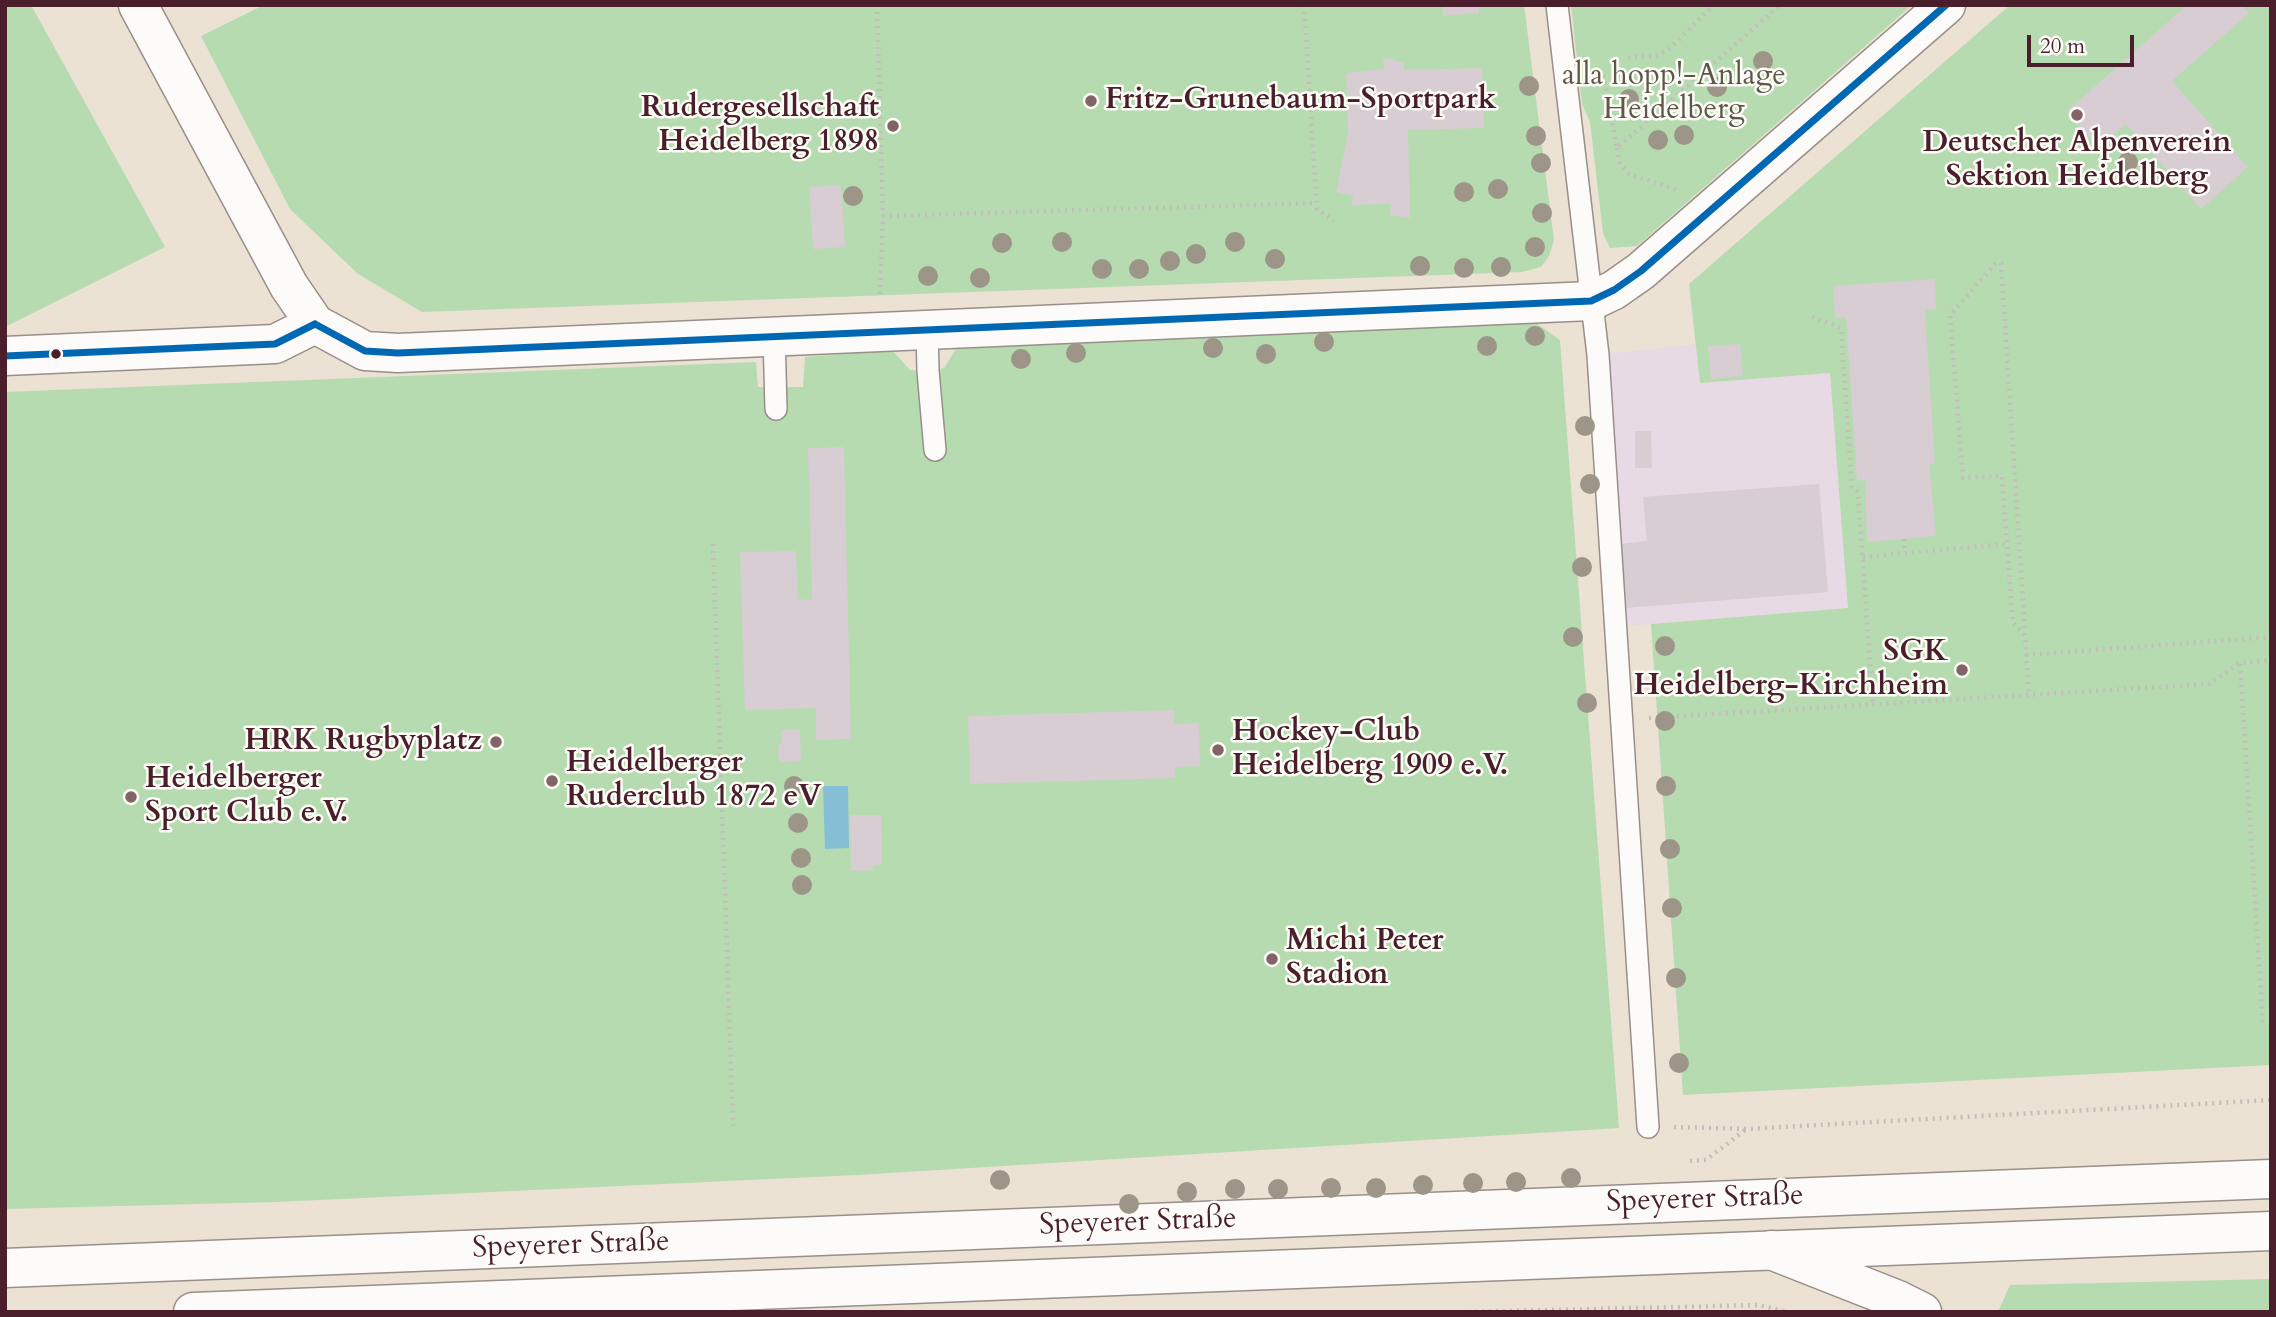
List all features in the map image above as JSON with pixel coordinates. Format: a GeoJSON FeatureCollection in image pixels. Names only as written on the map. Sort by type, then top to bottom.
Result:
{"type":"FeatureCollection","features":[{"type":"Feature","properties":{"kind":"main road"},"geometry":{"type":"LineString","coordinates":[[138,5],[289,286],[315,324],[365,351],[398,353],[1591,301],[1614,290],[1641,271],[1946,5]]}},
{"type":"Feature","properties":{"kind":"main road"},"geometry":{"type":"LineString","coordinates":[[5,356],[275,344],[315,324]]}},
{"type":"Feature","properties":{"kind":"main road","name":"Speyerer Straße"},"geometry":{"type":"LineString","coordinates":[[5,1268],[2271,1179]]}},
{"type":"Feature","properties":{"kind":"main road","name":"Speyerer Straße"},"geometry":{"type":"LineString","coordinates":[[193,1312],[2271,1231]]}},
{"type":"Feature","properties":{"kind":"main road"},"geometry":{"type":"LineString","coordinates":[[1771,1250],[1922,1312]]}},
{"type":"Feature","properties":{"kind":"lane"},"geometry":{"type":"LineString","coordinates":[[1557,5],[1598,355],[1647,1127]]}},
{"type":"Feature","properties":{"kind":"lane"},"geometry":{"type":"LineString","coordinates":[[927,328],[935,450]]}},
{"type":"Feature","properties":{"kind":"lane"},"geometry":{"type":"LineString","coordinates":[[774,335],[776,409]]}},
{"type":"Feature","properties":{"kind":"path"},"geometry":{"type":"LineString","coordinates":[[877,5],[883,216],[879,331]]}},
{"type":"Feature","properties":{"kind":"path"},"geometry":{"type":"LineString","coordinates":[[1304,5],[1317,209],[1335,221]]}},
{"type":"Feature","properties":{"kind":"path"},"geometry":{"type":"LineString","coordinates":[[1628,58],[1658,55],[1669,49],[1714,5]]}},
{"type":"Feature","properties":{"kind":"path"},"geometry":{"type":"LineString","coordinates":[[1617,148],[1780,5]]}},
{"type":"Feature","properties":{"kind":"path"},"geometry":{"type":"LineString","coordinates":[[1603,75],[1620,163],[1629,174],[1716,205]]}},
{"type":"Feature","properties":{"kind":"path"},"geometry":{"type":"LineString","coordinates":[[883,216],[1317,203]]}},
{"type":"Feature","properties":{"kind":"path"},"geometry":{"type":"LineString","coordinates":[[2025,635],[2013,624],[2001,476],[1963,478],[1950,315],[1995,264],[2001,263],[2029,695]]}},
{"type":"Feature","properties":{"kind":"path"},"geometry":{"type":"LineString","coordinates":[[1812,317],[1841,328],[1852,487],[1858,492],[1874,706]]}},
{"type":"Feature","properties":{"kind":"path"},"geometry":{"type":"LineString","coordinates":[[1903,539],[1905,553]]}},
{"type":"Feature","properties":{"kind":"path"},"geometry":{"type":"LineString","coordinates":[[713,544],[733,1126]]}},
{"type":"Feature","properties":{"kind":"path"},"geometry":{"type":"LineString","coordinates":[[1863,557],[2007,544]]}},
{"type":"Feature","properties":{"kind":"path"},"geometry":{"type":"LineString","coordinates":[[2026,655],[2271,638]]}},
{"type":"Feature","properties":{"kind":"path"},"geometry":{"type":"LineString","coordinates":[[1621,721],[2209,684],[2240,663],[2271,660]]}},
{"type":"Feature","properties":{"kind":"path"},"geometry":{"type":"LineString","coordinates":[[2240,663],[2263,1025]]}},
{"type":"Feature","properties":{"kind":"path"},"geometry":{"type":"LineString","coordinates":[[1647,1127],[1746,1129],[2271,1100]]}},
{"type":"Feature","properties":{"kind":"path"},"geometry":{"type":"LineString","coordinates":[[1682,1162],[1706,1160],[1746,1129]]}},
{"type":"Feature","properties":{"kind":"path"},"geometry":{"type":"LineString","coordinates":[[1468,1312],[1758,1306],[1788,1312]]}},
{"type":"Feature","properties":{"kind":"shaded area"},"geometry":{"type":"Polygon","coordinates":[[[1696,344],[1700,383],[1830,373],[1849,608],[1626,626],[1606,354],[1696,344]]]}},
{"type":"Feature","properties":{"kind":"green space"},"geometry":{"type":"Polygon","coordinates":[[[5,5],[31,5],[165,247],[5,327],[5,5]]]}},
{"type":"Feature","properties":{"kind":"green space","name":"Rudergesellschaft Heidelberg 1898"},"geometry":{"type":"Polygon","coordinates":[[[264,5],[1524,5],[1554,240],[1549,256],[1541,267],[1522,272],[422,312],[358,274],[290,209],[201,36],[264,5]]]}},
{"type":"Feature","properties":{"kind":"green space","name":"alla hopp!-Anlage Heidelberg"},"geometry":{"type":"Polygon","coordinates":[[[1571,5],[1912,5],[1637,246],[1610,248],[1603,233],[1590,122],[1582,104],[1571,5]]]}},
{"type":"Feature","properties":{"kind":"green space","name":"SGK Heidelberg-Kirchheim"},"geometry":{"type":"Polygon","coordinates":[[[2010,5],[2271,5],[2271,1065],[1683,1095],[1651,624],[1848,608],[1830,373],[1700,383],[1689,284],[2010,5]]]}},
{"type":"Feature","properties":{"kind":"green space"},"geometry":{"type":"Polygon","coordinates":[[[1533,321],[1560,340],[1619,1128],[857,1175],[276,1202],[5,1209],[5,392],[756,362],[758,387],[803,387],[805,357],[892,350],[910,370],[928,371],[944,368],[956,349],[1533,321]]]}},
{"type":"Feature","properties":{"kind":"green space"},"geometry":{"type":"Polygon","coordinates":[[[2271,1279],[2271,1312],[1998,1312],[2010,1285],[2271,1279]]]}},
{"type":"Feature","properties":{"kind":"water"},"geometry":{"type":"Polygon","coordinates":[[[823,786],[848,786],[849,848],[825,849],[823,786]]]}},
{"type":"Feature","properties":{"kind":"building"},"geometry":{"type":"Polygon","coordinates":[[[1443,5],[1479,5],[1479,13],[1443,16],[1443,5]]]}},
{"type":"Feature","properties":{"kind":"building"},"geometry":{"type":"Polygon","coordinates":[[[2187,5],[2242,5],[2249,13],[2172,81],[2248,167],[2201,209],[2126,124],[2099,148],[2067,111],[2187,5]]]}},
{"type":"Feature","properties":{"kind":"building"},"geometry":{"type":"Polygon","coordinates":[[[1386,58],[1404,63],[1404,70],[1482,68],[1484,128],[1408,130],[1410,218],[1390,215],[1391,204],[1352,205],[1353,196],[1336,192],[1348,133],[1346,73],[1384,69],[1383,60],[1386,58]]]}},
{"type":"Feature","properties":{"kind":"building"},"geometry":{"type":"Polygon","coordinates":[[[841,185],[845,247],[813,249],[809,187],[841,185]]]}},
{"type":"Feature","properties":{"kind":"building"},"geometry":{"type":"Polygon","coordinates":[[[1935,279],[1936,309],[1925,310],[1935,464],[1929,464],[1936,536],[1867,542],[1865,480],[1857,481],[1846,317],[1835,318],[1833,286],[1935,279]]]}},
{"type":"Feature","properties":{"kind":"building"},"geometry":{"type":"Polygon","coordinates":[[[1740,344],[1743,376],[1711,379],[1708,346],[1740,344]]]}},
{"type":"Feature","properties":{"kind":"building"},"geometry":{"type":"Polygon","coordinates":[[[1635,431],[1651,431],[1652,468],[1635,468],[1635,431]]]}},
{"type":"Feature","properties":{"kind":"building"},"geometry":{"type":"Polygon","coordinates":[[[844,447],[851,739],[816,740],[816,708],[745,710],[740,552],[796,551],[798,600],[812,599],[808,448],[844,447]]]}},
{"type":"Feature","properties":{"kind":"building"},"geometry":{"type":"Polygon","coordinates":[[[1819,484],[1828,592],[1626,608],[1621,544],[1647,541],[1643,497],[1819,484]]]}},
{"type":"Feature","properties":{"kind":"building"},"geometry":{"type":"Polygon","coordinates":[[[1174,710],[1174,724],[1199,723],[1200,766],[1175,767],[1175,778],[970,784],[968,716],[1174,710]]]}},
{"type":"Feature","properties":{"kind":"building"},"geometry":{"type":"Polygon","coordinates":[[[800,729],[801,761],[779,762],[781,730],[800,729]]]}},
{"type":"Feature","properties":{"kind":"building"},"geometry":{"type":"Polygon","coordinates":[[[850,815],[881,815],[882,865],[873,866],[873,870],[851,871],[850,815]]]}},
{"type":"Feature","properties":{"kind":"transit line"},"geometry":{"type":"LineString","coordinates":[[315,324],[365,351],[398,353],[1591,301],[1614,290],[1641,271],[1946,5]]}},
{"type":"Feature","properties":{"kind":"transit line"},"geometry":{"type":"LineString","coordinates":[[5,356],[275,344],[315,324]]}},
{"type":"Feature","properties":{"kind":"place","name":"Fritz-Grunebaum-Sportpark"},"geometry":{"type":"Point","coordinates":[1091,101]}},
{"type":"Feature","properties":{"kind":"place","name":"Deutscher Alpenverein Sektion Heidelberg"},"geometry":{"type":"Point","coordinates":[2077,115]}},
{"type":"Feature","properties":{"kind":"place","name":"Rudergesellschaft Heidelberg 1898"},"geometry":{"type":"Point","coordinates":[893,126]}},
{"type":"Feature","properties":{"kind":"place","name":"SGK Heidelberg-Kirchheim"},"geometry":{"type":"Point","coordinates":[1962,670]}},
{"type":"Feature","properties":{"kind":"place","name":"HRK Rugbyplatz"},"geometry":{"type":"Point","coordinates":[496,742]}},
{"type":"Feature","properties":{"kind":"place","name":"Hockey-Club Heidelberg 1909 e.V."},"geometry":{"type":"Point","coordinates":[1218,750]}},
{"type":"Feature","properties":{"kind":"place","name":"Heidelberger Ruderclub 1872 eV"},"geometry":{"type":"Point","coordinates":[552,781]}},
{"type":"Feature","properties":{"kind":"place","name":"Heidelberger Sport Club e.V."},"geometry":{"type":"Point","coordinates":[131,797]}},
{"type":"Feature","properties":{"kind":"place","name":"Michi Peter Stadion"},"geometry":{"type":"Point","coordinates":[1272,959]}}]}
